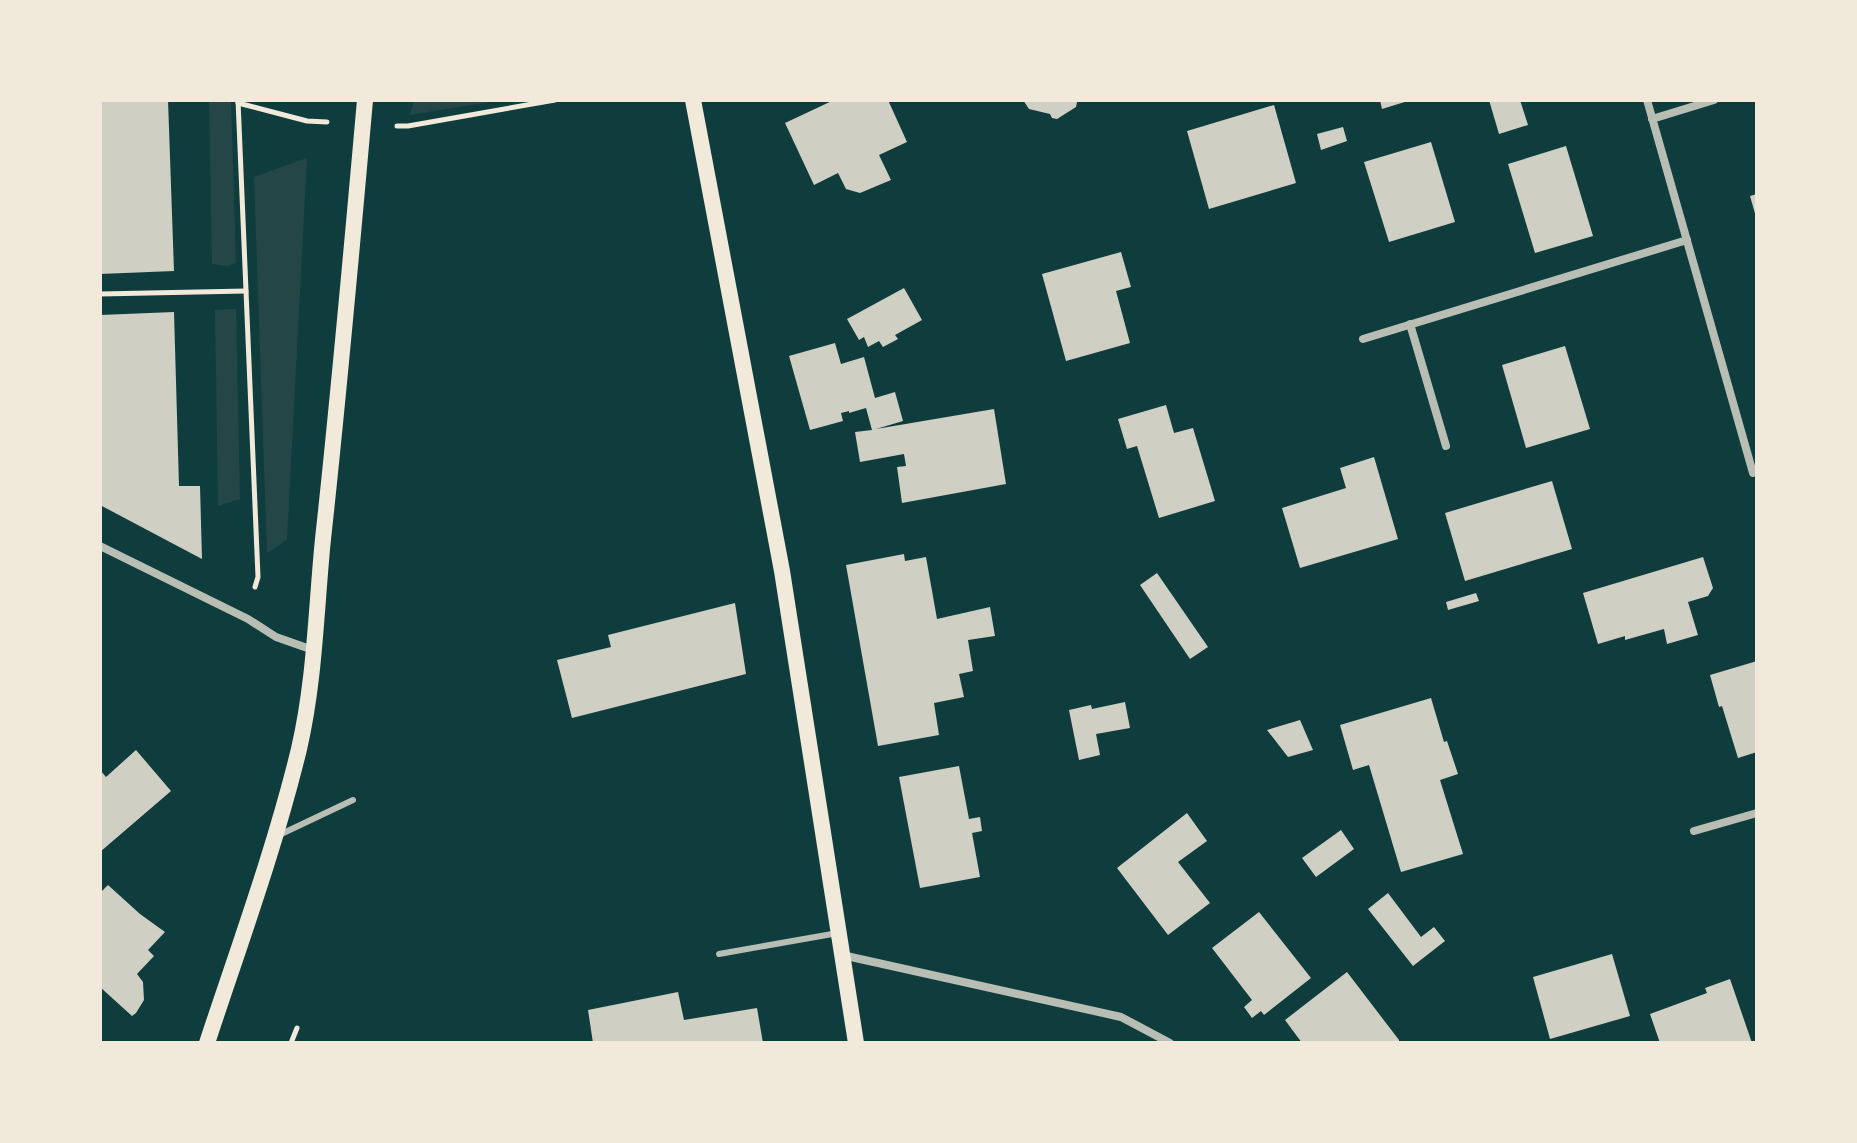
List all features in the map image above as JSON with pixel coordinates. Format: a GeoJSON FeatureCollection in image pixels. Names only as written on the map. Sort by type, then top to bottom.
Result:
{"type":"FeatureCollection","features":[{"type":"Feature","properties":{"kind":"main road"},"geometry":{"type":"LineString","coordinates":[[207,1043],[274,838],[299,747],[314,650],[365,100]]}},
{"type":"Feature","properties":{"kind":"main road"},"geometry":{"type":"LineString","coordinates":[[693,100],[782,571],[856,1043]]}},
{"type":"Feature","properties":{"kind":"street"},"geometry":{"type":"LineString","coordinates":[[1647,100],[1753,473]]}},
{"type":"Feature","properties":{"kind":"street"},"geometry":{"type":"LineString","coordinates":[[1652,119],[1714,100]]}},
{"type":"Feature","properties":{"kind":"street"},"geometry":{"type":"LineString","coordinates":[[1363,339],[1687,240]]}},
{"type":"Feature","properties":{"kind":"street"},"geometry":{"type":"LineString","coordinates":[[1410,324],[1446,446]]}},
{"type":"Feature","properties":{"kind":"street"},"geometry":{"type":"LineString","coordinates":[[100,546],[248,619],[276,637],[314,650]]}},
{"type":"Feature","properties":{"kind":"street"},"geometry":{"type":"LineString","coordinates":[[1694,831],[1757,813]]}},
{"type":"Feature","properties":{"kind":"street"},"geometry":{"type":"LineString","coordinates":[[842,955],[1121,1017],[1170,1043]]}},
{"type":"Feature","properties":{"kind":"lane"},"geometry":{"type":"LineString","coordinates":[[274,838],[353,800]]}},
{"type":"Feature","properties":{"kind":"lane"},"geometry":{"type":"LineString","coordinates":[[719,954],[838,933]]}},
{"type":"Feature","properties":{"kind":"path"},"geometry":{"type":"LineString","coordinates":[[408,126],[555,100]]}},
{"type":"Feature","properties":{"kind":"path"},"geometry":{"type":"LineString","coordinates":[[248,619],[258,577],[238,102],[307,121]]}},
{"type":"Feature","properties":{"kind":"path"},"geometry":{"type":"LineString","coordinates":[[100,294],[246,291]]}},
{"type":"Feature","properties":{"kind":"path"},"geometry":{"type":"LineString","coordinates":[[291,1043],[297,1028]]}},
{"type":"Feature","properties":{"kind":"shaded area"},"geometry":{"type":"Polygon","coordinates":[[[209,100],[231,100],[236,263],[227,266],[212,264],[209,100]]]}},
{"type":"Feature","properties":{"kind":"shaded area"},"geometry":{"type":"Polygon","coordinates":[[[414,100],[502,100],[410,115],[414,100]]]}},
{"type":"Feature","properties":{"kind":"shaded area"},"geometry":{"type":"Polygon","coordinates":[[[307,158],[287,540],[267,553],[254,177],[307,158]]]}},
{"type":"Feature","properties":{"kind":"shaded area"},"geometry":{"type":"Polygon","coordinates":[[[236,309],[240,499],[218,506],[215,310],[236,309]]]}},
{"type":"Feature","properties":{"kind":"building"},"geometry":{"type":"Polygon","coordinates":[[[100,100],[168,100],[174,271],[100,274],[100,100]]]}},
{"type":"Feature","properties":{"kind":"building"},"geometry":{"type":"Polygon","coordinates":[[[834,100],[888,100],[907,142],[879,155],[891,180],[860,193],[846,189],[838,173],[814,185],[785,123],[834,100]]]}},
{"type":"Feature","properties":{"kind":"building"},"geometry":{"type":"Polygon","coordinates":[[[1023,100],[1077,102],[1076,107],[1057,119],[1029,109],[1023,100]]]}},
{"type":"Feature","properties":{"kind":"building"},"geometry":{"type":"Polygon","coordinates":[[[1380,100],[1408,100],[1408,101],[1382,109],[1380,100]]]}},
{"type":"Feature","properties":{"kind":"building"},"geometry":{"type":"Polygon","coordinates":[[[1489,100],[1520,100],[1528,125],[1499,134],[1489,100]]]}},
{"type":"Feature","properties":{"kind":"building"},"geometry":{"type":"Polygon","coordinates":[[[1274,105],[1296,183],[1209,209],[1187,131],[1274,105]]]}},
{"type":"Feature","properties":{"kind":"building"},"geometry":{"type":"Polygon","coordinates":[[[1343,127],[1347,141],[1321,150],[1317,134],[1343,127]]]}},
{"type":"Feature","properties":{"kind":"building"},"geometry":{"type":"Polygon","coordinates":[[[1431,142],[1455,222],[1389,242],[1364,162],[1431,142]]]}},
{"type":"Feature","properties":{"kind":"building"},"geometry":{"type":"Polygon","coordinates":[[[1566,146],[1593,236],[1535,253],[1508,164],[1566,146]]]}},
{"type":"Feature","properties":{"kind":"building"},"geometry":{"type":"Polygon","coordinates":[[[1757,194],[1757,217],[1756,217],[1750,196],[1757,194]]]}},
{"type":"Feature","properties":{"kind":"building"},"geometry":{"type":"Polygon","coordinates":[[[1121,252],[1131,287],[1116,291],[1130,343],[1066,361],[1042,274],[1121,252]]]}},
{"type":"Feature","properties":{"kind":"building"},"geometry":{"type":"Polygon","coordinates":[[[904,288],[922,320],[895,335],[898,339],[883,347],[879,341],[868,347],[864,337],[859,340],[847,319],[904,288]]]}},
{"type":"Feature","properties":{"kind":"building"},"geometry":{"type":"Polygon","coordinates":[[[174,312],[179,486],[200,486],[202,559],[100,505],[100,315],[174,312]]]}},
{"type":"Feature","properties":{"kind":"building"},"geometry":{"type":"Polygon","coordinates":[[[835,343],[841,364],[864,357],[875,398],[895,392],[903,421],[876,429],[994,409],[1006,484],[902,503],[897,467],[906,466],[904,454],[860,462],[855,432],[872,430],[866,408],[841,413],[843,421],[810,430],[789,356],[835,343]]]}},
{"type":"Feature","properties":{"kind":"building"},"geometry":{"type":"Polygon","coordinates":[[[1565,346],[1590,429],[1526,448],[1502,365],[1565,346]]]}},
{"type":"Feature","properties":{"kind":"building"},"geometry":{"type":"Polygon","coordinates":[[[1166,405],[1174,433],[1193,428],[1215,501],[1159,518],[1137,446],[1127,449],[1118,419],[1166,405]]]}},
{"type":"Feature","properties":{"kind":"building"},"geometry":{"type":"Polygon","coordinates":[[[1374,457],[1398,539],[1300,568],[1282,508],[1346,488],[1340,468],[1374,457]]]}},
{"type":"Feature","properties":{"kind":"building"},"geometry":{"type":"Polygon","coordinates":[[[1552,481],[1572,549],[1465,581],[1445,513],[1552,481]]]}},
{"type":"Feature","properties":{"kind":"building"},"geometry":{"type":"Polygon","coordinates":[[[904,554],[905,561],[926,557],[937,619],[990,607],[995,636],[968,640],[973,671],[959,674],[964,697],[934,703],[939,735],[878,746],[846,565],[904,554]]]}},
{"type":"Feature","properties":{"kind":"building"},"geometry":{"type":"Polygon","coordinates":[[[1703,557],[1713,588],[1708,596],[1688,602],[1698,635],[1667,644],[1664,629],[1598,644],[1583,593],[1703,557]]]}},
{"type":"Feature","properties":{"kind":"building"},"geometry":{"type":"Polygon","coordinates":[[[1157,573],[1208,647],[1190,659],[1140,585],[1157,573]]]}},
{"type":"Feature","properties":{"kind":"building"},"geometry":{"type":"Polygon","coordinates":[[[1476,593],[1479,601],[1448,610],[1446,602],[1476,593]]]}},
{"type":"Feature","properties":{"kind":"building"},"geometry":{"type":"Polygon","coordinates":[[[735,603],[746,674],[572,718],[557,660],[611,647],[608,635],[735,603]]]}},
{"type":"Feature","properties":{"kind":"building"},"geometry":{"type":"Polygon","coordinates":[[[1757,661],[1757,752],[1738,758],[1710,675],[1757,661]]]}},
{"type":"Feature","properties":{"kind":"building"},"geometry":{"type":"Polygon","coordinates":[[[1431,698],[1444,742],[1447,741],[1458,774],[1440,780],[1463,854],[1401,872],[1369,765],[1353,770],[1340,725],[1431,698]]]}},
{"type":"Feature","properties":{"kind":"building"},"geometry":{"type":"Polygon","coordinates":[[[1125,702],[1130,728],[1096,734],[1100,755],[1079,760],[1069,710],[1125,702]]]}},
{"type":"Feature","properties":{"kind":"building"},"geometry":{"type":"Polygon","coordinates":[[[1300,720],[1313,750],[1288,757],[1267,730],[1300,720]]]}},
{"type":"Feature","properties":{"kind":"building"},"geometry":{"type":"Polygon","coordinates":[[[136,750],[171,791],[100,852],[100,770],[106,777],[136,750]]]}},
{"type":"Feature","properties":{"kind":"building"},"geometry":{"type":"Polygon","coordinates":[[[959,766],[969,819],[980,817],[982,831],[972,833],[980,877],[920,888],[899,777],[959,766]]]}},
{"type":"Feature","properties":{"kind":"building"},"geometry":{"type":"Polygon","coordinates":[[[1187,813],[1207,841],[1178,862],[1210,903],[1168,935],[1117,868],[1187,813]]]}},
{"type":"Feature","properties":{"kind":"building"},"geometry":{"type":"Polygon","coordinates":[[[1341,830],[1354,849],[1316,877],[1302,858],[1341,830]]]}},
{"type":"Feature","properties":{"kind":"building"},"geometry":{"type":"Polygon","coordinates":[[[108,885],[165,932],[148,950],[154,956],[137,974],[143,982],[144,1000],[132,1016],[100,987],[100,893],[108,885]]]}},
{"type":"Feature","properties":{"kind":"building"},"geometry":{"type":"Polygon","coordinates":[[[1388,893],[1421,937],[1434,927],[1445,941],[1413,966],[1368,909],[1388,893]]]}},
{"type":"Feature","properties":{"kind":"building"},"geometry":{"type":"Polygon","coordinates":[[[1259,912],[1311,978],[1264,1015],[1261,1011],[1252,1018],[1244,1007],[1252,1000],[1212,948],[1259,912]]]}},
{"type":"Feature","properties":{"kind":"building"},"geometry":{"type":"Polygon","coordinates":[[[1612,954],[1630,1016],[1550,1039],[1533,977],[1612,954]]]}},
{"type":"Feature","properties":{"kind":"building"},"geometry":{"type":"Polygon","coordinates":[[[1347,972],[1399,1043],[1302,1043],[1285,1020],[1347,972]]]}},
{"type":"Feature","properties":{"kind":"building"},"geometry":{"type":"Polygon","coordinates":[[[1730,979],[1752,1043],[1660,1043],[1650,1014],[1707,993],[1705,988],[1730,979]]]}},
{"type":"Feature","properties":{"kind":"building"},"geometry":{"type":"Polygon","coordinates":[[[678,992],[684,1020],[757,1008],[763,1043],[593,1043],[588,1010],[678,992]]]}}]}
